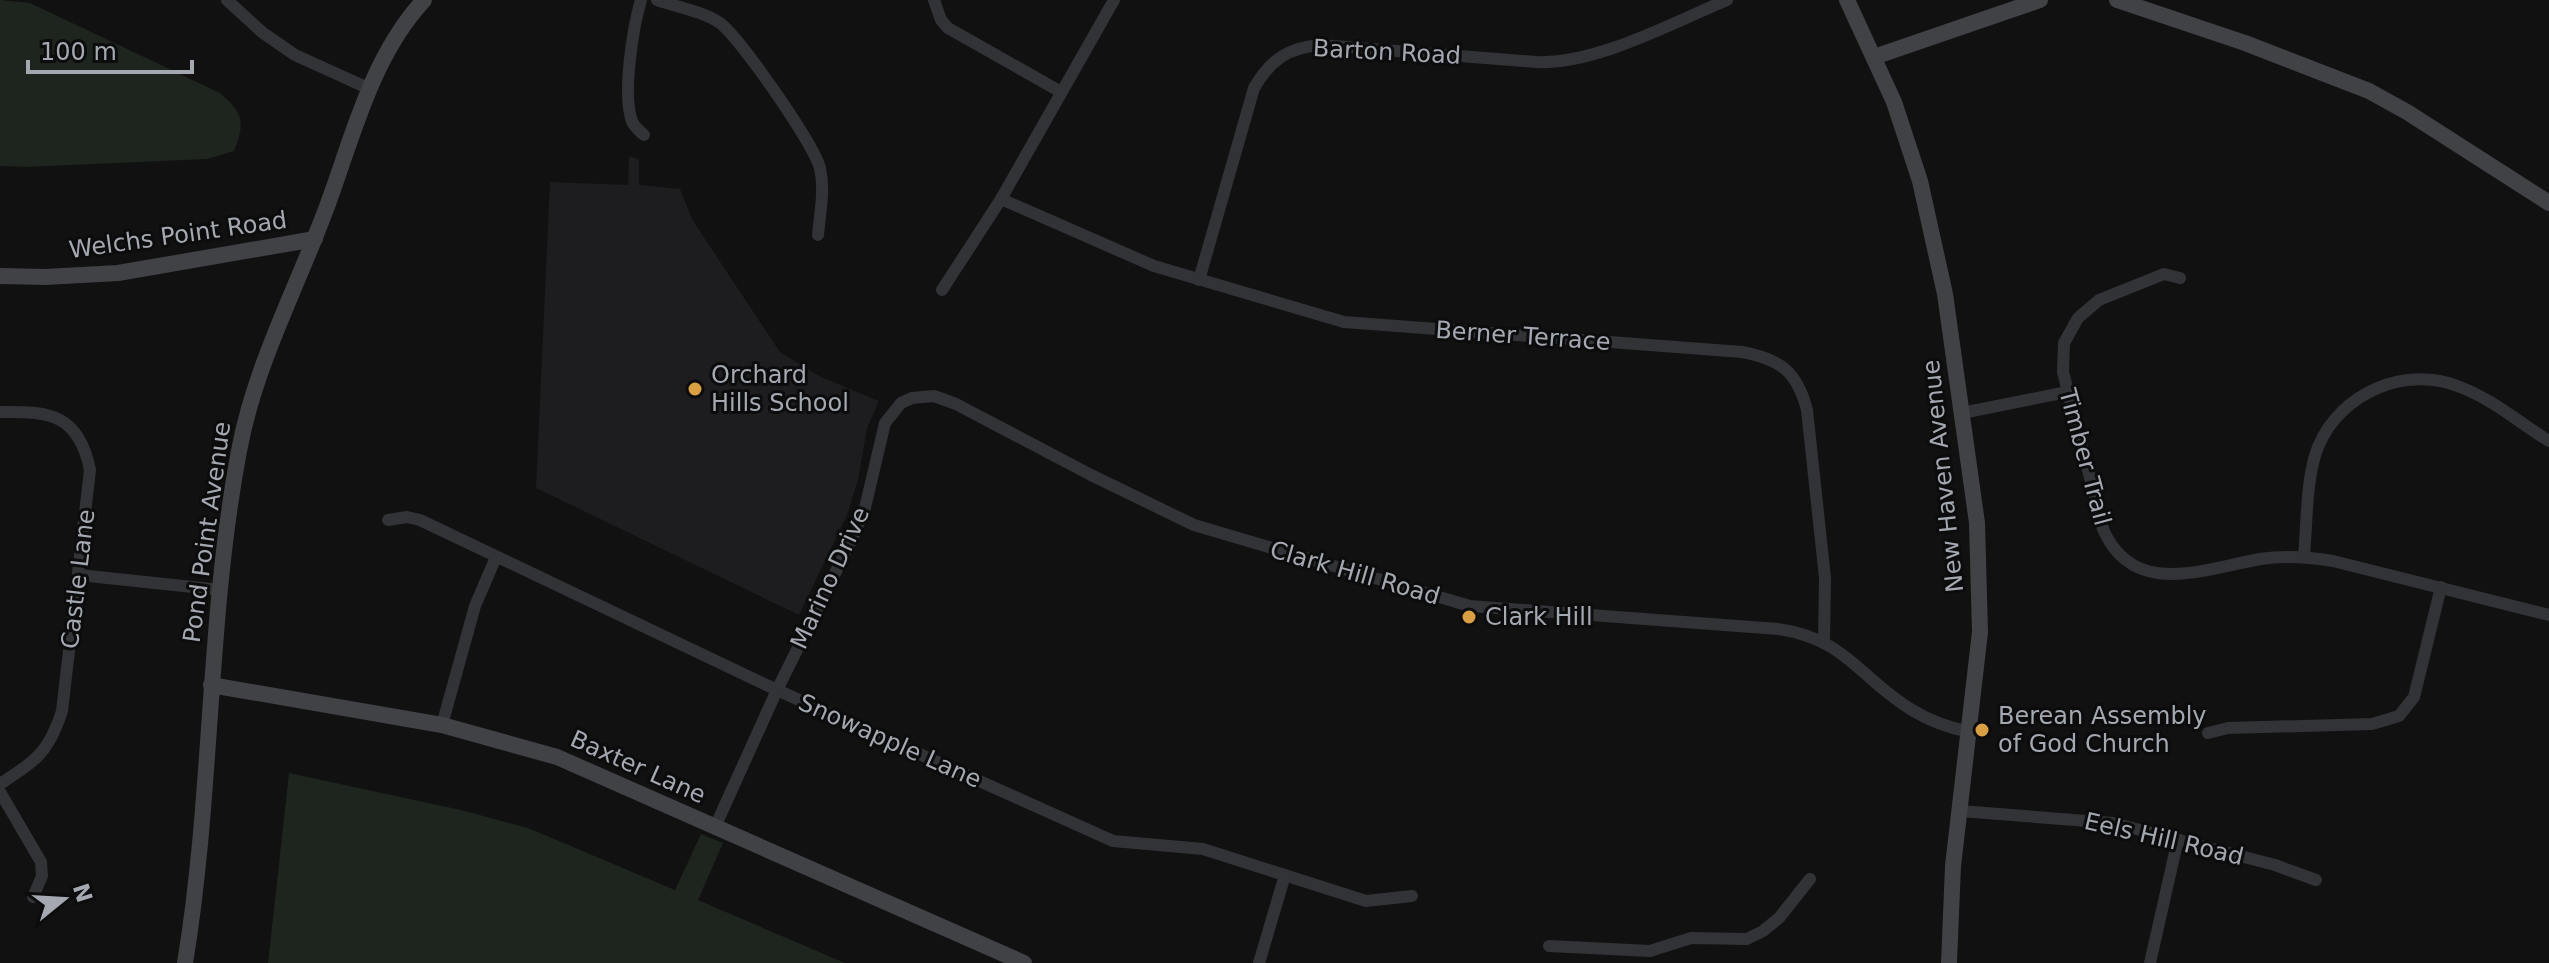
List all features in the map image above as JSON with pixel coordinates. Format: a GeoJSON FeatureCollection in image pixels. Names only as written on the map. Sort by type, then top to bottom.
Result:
{"type":"FeatureCollection","features":[{"type":"Feature","properties":{"kind":"main road","name":"Pond Point Avenue"},"geometry":{"type":"LineString","coordinates":[[185,963],[221,590],[234,481],[247,414],[370,89],[401,28],[424,0]]}},
{"type":"Feature","properties":{"kind":"main road","name":"New Haven Avenue"},"geometry":{"type":"LineString","coordinates":[[1847,0],[1894,102],[1920,181],[1945,294],[1977,523],[1981,597],[1978,663],[1953,866],[1949,963]]}},
{"type":"Feature","properties":{"kind":"main road"},"geometry":{"type":"LineString","coordinates":[[1874,57],[2040,0]]}},
{"type":"Feature","properties":{"kind":"main road"},"geometry":{"type":"LineString","coordinates":[[2117,0],[2245,43],[2369,91],[2549,203]]}},
{"type":"Feature","properties":{"kind":"main road","name":"Welchs Point Road"},"geometry":{"type":"LineString","coordinates":[[0,276],[118,273],[315,239]]}},
{"type":"Feature","properties":{"kind":"main road","name":"Baxter Lane"},"geometry":{"type":"LineString","coordinates":[[211,685],[442,725],[557,757],[1024,963]]}},
{"type":"Feature","properties":{"kind":"street"},"geometry":{"type":"LineString","coordinates":[[227,0],[263,33],[295,55],[370,89]]}},
{"type":"Feature","properties":{"kind":"street"},"geometry":{"type":"LineString","coordinates":[[641,0],[635,19],[629,88],[631,120],[644,135]]}},
{"type":"Feature","properties":{"kind":"street"},"geometry":{"type":"LineString","coordinates":[[657,0],[709,17],[736,38],[812,148],[821,172],[818,235]]}},
{"type":"Feature","properties":{"kind":"street"},"geometry":{"type":"LineString","coordinates":[[934,0],[941,20],[948,28],[1061,92]]}},
{"type":"Feature","properties":{"kind":"street"},"geometry":{"type":"LineString","coordinates":[[942,290],[1001,199],[1114,0]]}},
{"type":"Feature","properties":{"kind":"street","name":"Barton Road"},"geometry":{"type":"LineString","coordinates":[[1199,280],[1254,88],[1280,56],[1301,47],[1321,45],[1536,62],[1564,61],[1615,46],[1727,0]]}},
{"type":"Feature","properties":{"kind":"street","name":"Berner Terrace"},"geometry":{"type":"LineString","coordinates":[[1001,199],[1154,266],[1344,322],[1742,352],[1781,365],[1798,384],[1807,410],[1822,540],[1826,601],[1824,641]]}},
{"type":"Feature","properties":{"kind":"street","name":"Timber Trail"},"geometry":{"type":"LineString","coordinates":[[2180,278],[2164,274],[2112,293],[2078,318],[2064,343],[2062,355],[2067,392],[2103,529],[2115,551],[2145,571],[2182,574],[2262,558],[2304,556],[2549,615]]}},
{"type":"Feature","properties":{"kind":"street"},"geometry":{"type":"LineString","coordinates":[[2304,556],[2312,470],[2318,447],[2342,411],[2375,389],[2409,378],[2440,380],[2476,394],[2549,441]]}},
{"type":"Feature","properties":{"kind":"street"},"geometry":{"type":"LineString","coordinates":[[1962,413],[2067,392]]}},
{"type":"Feature","properties":{"kind":"street","name":"Clark Hill Road"},"geometry":{"type":"LineString","coordinates":[[934,396],[956,404],[1194,525],[1470,606],[1778,629],[1824,641],[1913,711],[1951,728],[1970,732]]}},
{"type":"Feature","properties":{"kind":"street","name":"Marino Drive"},"geometry":{"type":"LineString","coordinates":[[715,827],[865,508],[885,423],[901,403],[912,398],[934,396]]}},
{"type":"Feature","properties":{"kind":"street","name":"Castle Lane"},"geometry":{"type":"LineString","coordinates":[[0,412],[52,415],[76,433],[84,445],[90,470],[62,711],[53,739],[34,760],[0,784]]}},
{"type":"Feature","properties":{"kind":"street","name":"Snowapple Lane"},"geometry":{"type":"LineString","coordinates":[[388,520],[407,517],[420,520],[777,690],[1113,841],[1203,849],[1366,901],[1412,896]]}},
{"type":"Feature","properties":{"kind":"street"},"geometry":{"type":"LineString","coordinates":[[442,725],[475,606],[496,557]]}},
{"type":"Feature","properties":{"kind":"street"},"geometry":{"type":"LineString","coordinates":[[79,575],[221,590]]}},
{"type":"Feature","properties":{"kind":"street"},"geometry":{"type":"LineString","coordinates":[[2208,733],[2228,728],[2372,724],[2399,716],[2414,697],[2441,587]]}},
{"type":"Feature","properties":{"kind":"street"},"geometry":{"type":"LineString","coordinates":[[0,792],[41,862],[42,876],[33,897]]}},
{"type":"Feature","properties":{"kind":"street","name":"Eels Hill Road"},"geometry":{"type":"LineString","coordinates":[[1960,811],[2113,823],[2275,865],[2316,880]]}},
{"type":"Feature","properties":{"kind":"street"},"geometry":{"type":"LineString","coordinates":[[2150,963],[2178,839]]}},
{"type":"Feature","properties":{"kind":"street"},"geometry":{"type":"LineString","coordinates":[[1259,963],[1285,875]]}},
{"type":"Feature","properties":{"kind":"street"},"geometry":{"type":"LineString","coordinates":[[1549,946],[1650,957],[1691,938],[1752,938],[1779,918],[1810,879]]}},
{"type":"Feature","properties":{"kind":"shaded area"},"geometry":{"type":"Polygon","coordinates":[[[0,0],[30,3],[220,93],[234,107],[240,119],[240,133],[234,151],[207,159],[0,166],[0,0]]]}},
{"type":"Feature","properties":{"kind":"shaded area","name":"Orchard Hills School"},"geometry":{"type":"Polygon","coordinates":[[[629,156],[639,159],[639,185],[680,189],[693,221],[780,352],[821,377],[879,401],[867,428],[858,480],[847,515],[799,615],[536,488],[550,182],[628,185],[629,156]]]}},
{"type":"Feature","properties":{"kind":"shaded area"},"geometry":{"type":"Polygon","coordinates":[[[289,773],[461,810],[528,828],[675,890],[701,834],[723,843],[698,900],[845,963],[268,963],[289,773]]]}},
{"type":"Feature","properties":{"kind":"place","name":"Orchard Hills School"},"geometry":{"type":"Point","coordinates":[695,389]}},
{"type":"Feature","properties":{"kind":"place","name":"Clark Hill"},"geometry":{"type":"Point","coordinates":[1469,617]}},
{"type":"Feature","properties":{"kind":"place","name":"Berean Assembly of God Church"},"geometry":{"type":"Point","coordinates":[1982,730]}}]}
